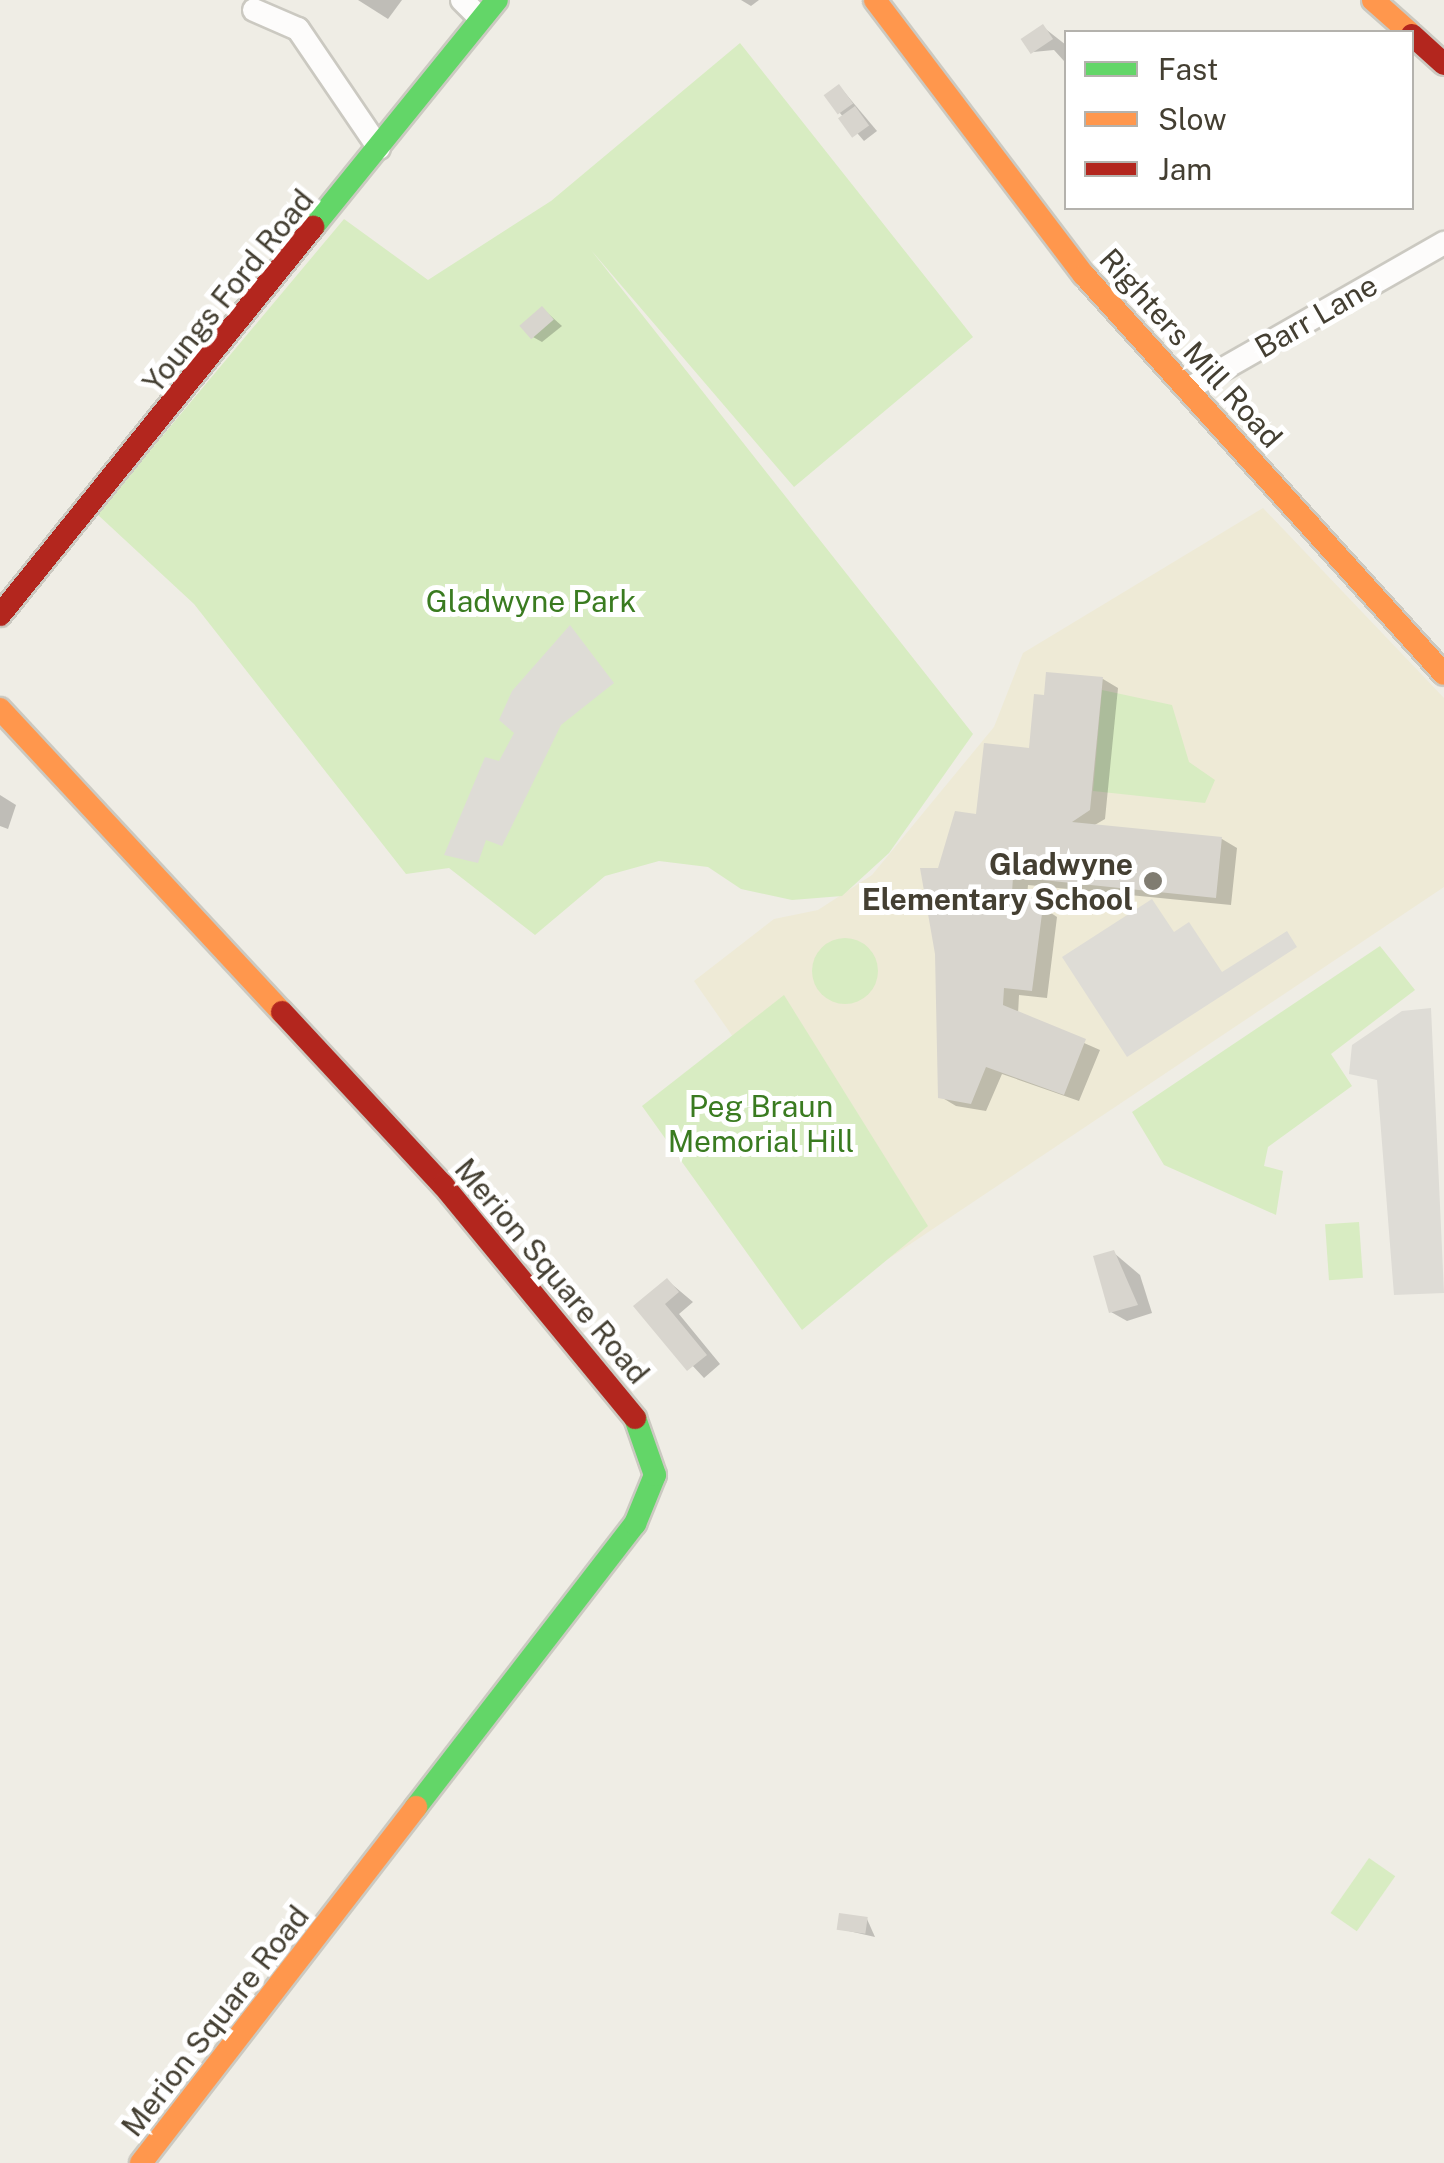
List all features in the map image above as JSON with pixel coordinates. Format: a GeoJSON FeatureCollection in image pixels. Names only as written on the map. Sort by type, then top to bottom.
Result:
{"type":"FeatureCollection","features":[{"type":"Feature","properties":{"kind":"street"},"geometry":{"type":"LineString","coordinates":[[462,0],[482,19]]}},
{"type":"Feature","properties":{"kind":"street","name":"Youngs Ford Road"},"geometry":{"type":"LineString","coordinates":[[0,615],[497,0]]}},
{"type":"Feature","properties":{"kind":"street","name":"Righters Mill Road"},"geometry":{"type":"LineString","coordinates":[[876,0],[978,147],[1188,390],[1444,674]]}},
{"type":"Feature","properties":{"kind":"street"},"geometry":{"type":"LineString","coordinates":[[1373,0],[1406,30]]}},
{"type":"Feature","properties":{"kind":"street"},"geometry":{"type":"LineString","coordinates":[[254,10],[298,28],[379,148]]}},
{"type":"Feature","properties":{"kind":"street"},"geometry":{"type":"LineString","coordinates":[[1414,38],[1444,64]]}},
{"type":"Feature","properties":{"kind":"street","name":"Barr Lane"},"geometry":{"type":"LineString","coordinates":[[1188,390],[1444,243]]}},
{"type":"Feature","properties":{"kind":"street","name":"Merion Square Road"},"geometry":{"type":"LineString","coordinates":[[0,708],[443,1186],[633,1413],[655,1475],[635,1524],[141,2163]]}},
{"type":"Feature","properties":{"kind":"shaded area","name":"Gladwyne Elementary School"},"geometry":{"type":"Polygon","coordinates":[[[1263,508],[1444,698],[1444,887],[888,1259],[694,981],[774,919],[818,910],[872,875],[994,727],[1023,653],[1263,508]]]}},
{"type":"Feature","properties":{"kind":"shaded area"},"geometry":{"type":"Polygon","coordinates":[[[570,625],[614,683],[561,725],[502,846],[486,840],[478,863],[444,855],[485,757],[499,761],[514,733],[499,720],[512,691],[570,625]]]}},
{"type":"Feature","properties":{"kind":"shaded area"},"geometry":{"type":"Polygon","coordinates":[[[1152,899],[1174,932],[1189,922],[1222,972],[1287,931],[1297,947],[1127,1057],[1062,957],[1152,899]]]}},
{"type":"Feature","properties":{"kind":"shaded area"},"geometry":{"type":"Polygon","coordinates":[[[1431,1008],[1444,1293],[1394,1295],[1377,1080],[1349,1074],[1352,1045],[1402,1011],[1431,1008]]]}},
{"type":"Feature","properties":{"kind":"green space","name":"Gladwyne Park"},"geometry":{"type":"Polygon","coordinates":[[[740,43],[973,337],[794,487],[591,250],[973,734],[889,853],[842,896],[792,900],[741,889],[708,867],[659,861],[605,876],[535,935],[449,868],[406,874],[194,604],[97,514],[344,219],[428,280],[551,201],[740,43]]]}},
{"type":"Feature","properties":{"kind":"green space"},"geometry":{"type":"Polygon","coordinates":[[[1102,690],[1172,705],[1189,762],[1215,780],[1205,803],[1093,791],[1102,690]]]}},
{"type":"Feature","properties":{"kind":"green space"},"geometry":{"type":"Polygon","coordinates":[[[845,938],[868,948],[878,971],[868,994],[845,1004],[822,994],[812,971],[822,948],[845,938]]]}},
{"type":"Feature","properties":{"kind":"green space"},"geometry":{"type":"Polygon","coordinates":[[[1380,946],[1415,990],[1331,1054],[1352,1086],[1268,1147],[1264,1166],[1283,1171],[1276,1215],[1164,1165],[1132,1112],[1380,946]]]}},
{"type":"Feature","properties":{"kind":"green space","name":"Peg Braun Memorial Hill"},"geometry":{"type":"Polygon","coordinates":[[[784,995],[928,1226],[802,1330],[642,1106],[784,995]]]}},
{"type":"Feature","properties":{"kind":"green space"},"geometry":{"type":"Polygon","coordinates":[[[1359,1222],[1363,1278],[1329,1280],[1325,1224],[1359,1222]]]}},
{"type":"Feature","properties":{"kind":"green space"},"geometry":{"type":"Polygon","coordinates":[[[1369,1858],[1395,1876],[1357,1931],[1331,1913],[1369,1858]]]}},
{"type":"Feature","properties":{"kind":"building"},"geometry":{"type":"Polygon","coordinates":[[[1043,24],[1053,39],[1031,54],[1021,39],[1043,24]]]}},
{"type":"Feature","properties":{"kind":"building"},"geometry":{"type":"Polygon","coordinates":[[[839,84],[853,103],[838,115],[824,95],[839,84]]]}},
{"type":"Feature","properties":{"kind":"building"},"geometry":{"type":"Polygon","coordinates":[[[855,106],[869,125],[852,138],[838,118],[855,106]]]}},
{"type":"Feature","properties":{"kind":"building"},"geometry":{"type":"Polygon","coordinates":[[[542,306],[554,320],[531,339],[519,326],[542,306]]]}},
{"type":"Feature","properties":{"kind":"building"},"geometry":{"type":"Polygon","coordinates":[[[1046,672],[1103,677],[1090,810],[1072,822],[1222,837],[1216,898],[1013,877],[1012,893],[1034,895],[1043,906],[1032,991],[1004,988],[1003,1005],[1086,1039],[1064,1095],[986,1067],[971,1104],[938,1098],[935,954],[920,868],[938,868],[955,811],[976,814],[984,743],[1029,748],[1034,694],[1044,695],[1046,672]]]}},
{"type":"Feature","properties":{"kind":"building"},"geometry":{"type":"Polygon","coordinates":[[[1114,1250],[1138,1305],[1109,1313],[1093,1256],[1114,1250]]]}},
{"type":"Feature","properties":{"kind":"building"},"geometry":{"type":"Polygon","coordinates":[[[667,1278],[679,1292],[665,1304],[707,1355],[687,1371],[633,1306],[667,1278]]]}},
{"type":"Feature","properties":{"kind":"building"},"geometry":{"type":"Polygon","coordinates":[[[839,1913],[868,1917],[865,1934],[837,1930],[839,1913]]]}},
{"type":"Feature","properties":{"kind":"traffic: fast"},"geometry":{"type":"LineString","coordinates":[[313,227],[497,0]]}},
{"type":"Feature","properties":{"kind":"traffic: fast"},"geometry":{"type":"LineString","coordinates":[[416,1807],[635,1524],[655,1475],[635,1418]]}},
{"type":"Feature","properties":{"kind":"traffic: slow"},"geometry":{"type":"LineString","coordinates":[[875,0],[1084,275],[1444,674]]}},
{"type":"Feature","properties":{"kind":"traffic: slow"},"geometry":{"type":"LineString","coordinates":[[1373,0],[1407,30]]}},
{"type":"Feature","properties":{"kind":"traffic: slow"},"geometry":{"type":"LineString","coordinates":[[0,709],[282,1012]]}},
{"type":"Feature","properties":{"kind":"traffic: slow"},"geometry":{"type":"LineString","coordinates":[[141,2163],[416,1807]]}},
{"type":"Feature","properties":{"kind":"traffic: jam"},"geometry":{"type":"LineString","coordinates":[[1414,37],[1444,64]]}},
{"type":"Feature","properties":{"kind":"traffic: jam"},"geometry":{"type":"LineString","coordinates":[[0,615],[313,227]]}},
{"type":"Feature","properties":{"kind":"traffic: jam"},"geometry":{"type":"LineString","coordinates":[[282,1012],[443,1185],[635,1418]]}},
{"type":"Feature","properties":{"kind":"place","name":"Gladwyne Elementary School"},"geometry":{"type":"Point","coordinates":[1153,881]}}]}
